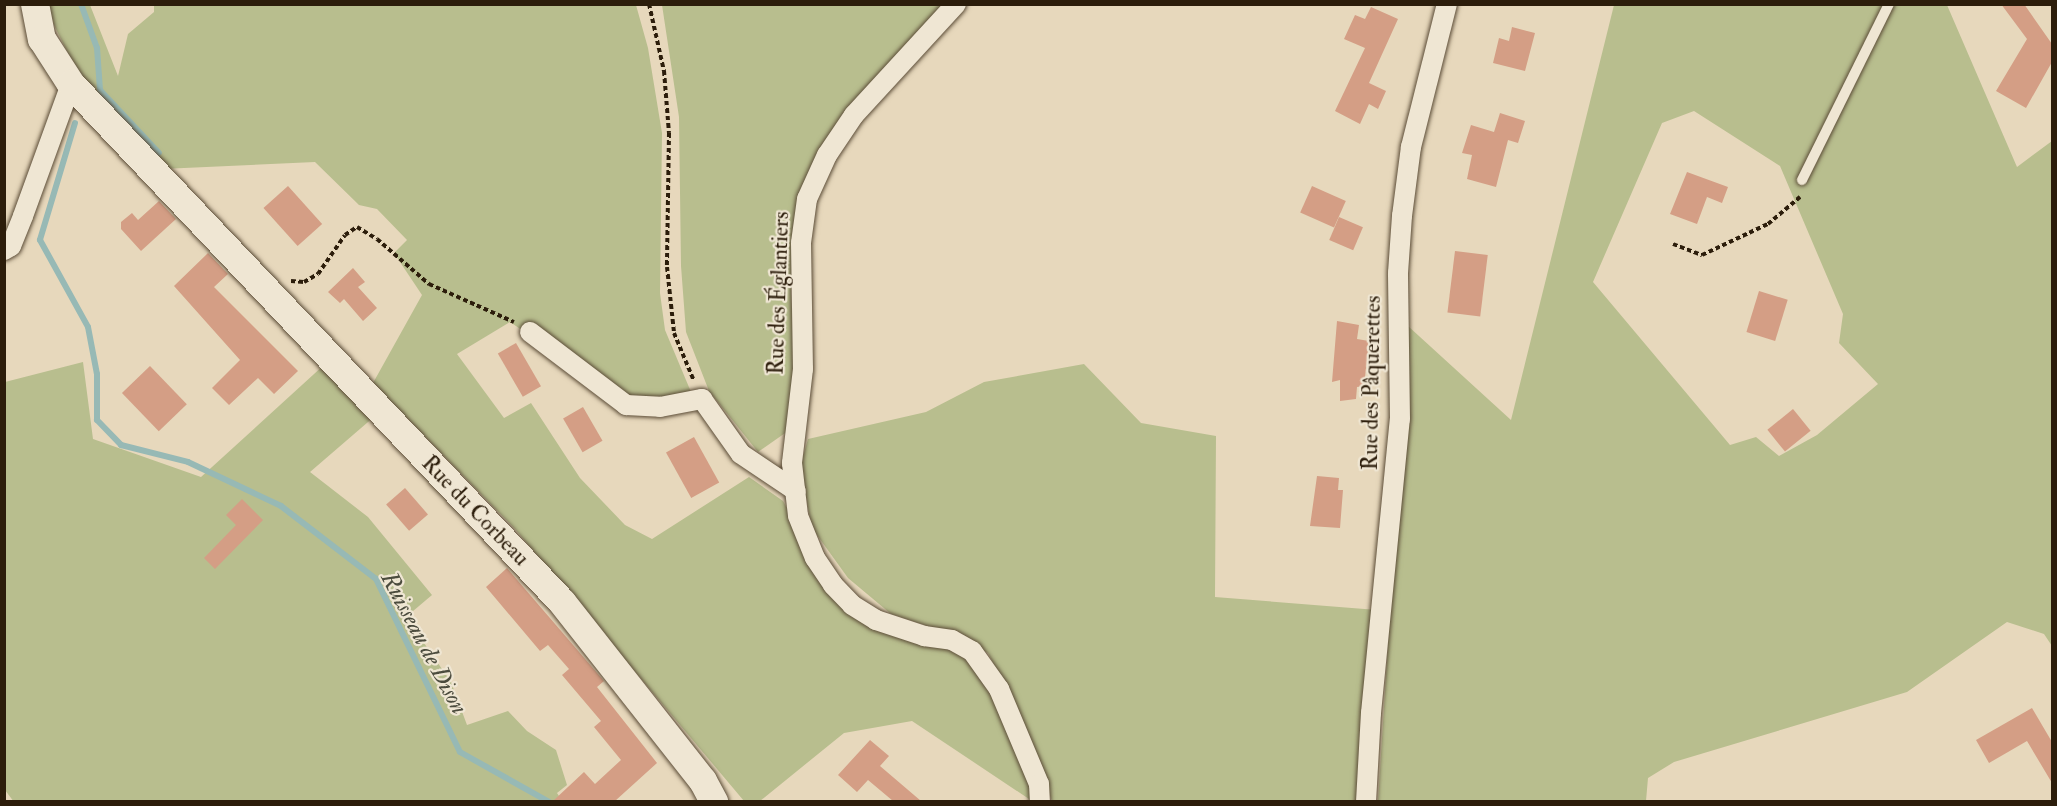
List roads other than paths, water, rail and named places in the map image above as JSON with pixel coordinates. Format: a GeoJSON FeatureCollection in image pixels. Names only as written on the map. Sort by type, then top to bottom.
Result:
{"type":"FeatureCollection","features":[{"type":"Feature","properties":{"kind":"street","name":"Rue du Corbeau"},"geometry":{"type":"LineString","coordinates":[[35,4],[42,39],[71,84],[562,602],[703,781],[714,801]]}},
{"type":"Feature","properties":{"kind":"street","name":"Rue des Églantiers"},"geometry":{"type":"LineString","coordinates":[[956,4],[854,116],[827,155],[807,199],[801,243],[803,369],[792,463],[798,516],[815,558],[852,605],[876,620],[924,636],[952,640],[972,651],[999,689],[1039,784],[1040,801]]}},
{"type":"Feature","properties":{"kind":"street","name":"Rue des Pâquerettes"},"geometry":{"type":"LineString","coordinates":[[1366,801],[1371,714],[1400,419],[1398,273],[1402,216],[1411,147],[1447,4]]}},
{"type":"Feature","properties":{"kind":"street"},"geometry":{"type":"LineString","coordinates":[[4,250],[10,246],[23,216],[71,84]]}},
{"type":"Feature","properties":{"kind":"street"},"geometry":{"type":"LineString","coordinates":[[530,332],[626,405],[660,407],[702,399],[741,454],[796,491]]}},
{"type":"Feature","properties":{"kind":"lane"},"geometry":{"type":"LineString","coordinates":[[1802,180],[1889,4]]}},
{"type":"Feature","properties":{"kind":"waterway"},"geometry":{"type":"LineString","coordinates":[[81,4],[97,48],[100,90],[159,153]]}},
{"type":"Feature","properties":{"kind":"waterway","name":"Ruisseau de Dison"},"geometry":{"type":"LineString","coordinates":[[75,123],[40,240],[88,327],[97,374],[97,420],[121,445],[188,462],[281,506],[376,579],[460,752],[549,802]]}}]}
